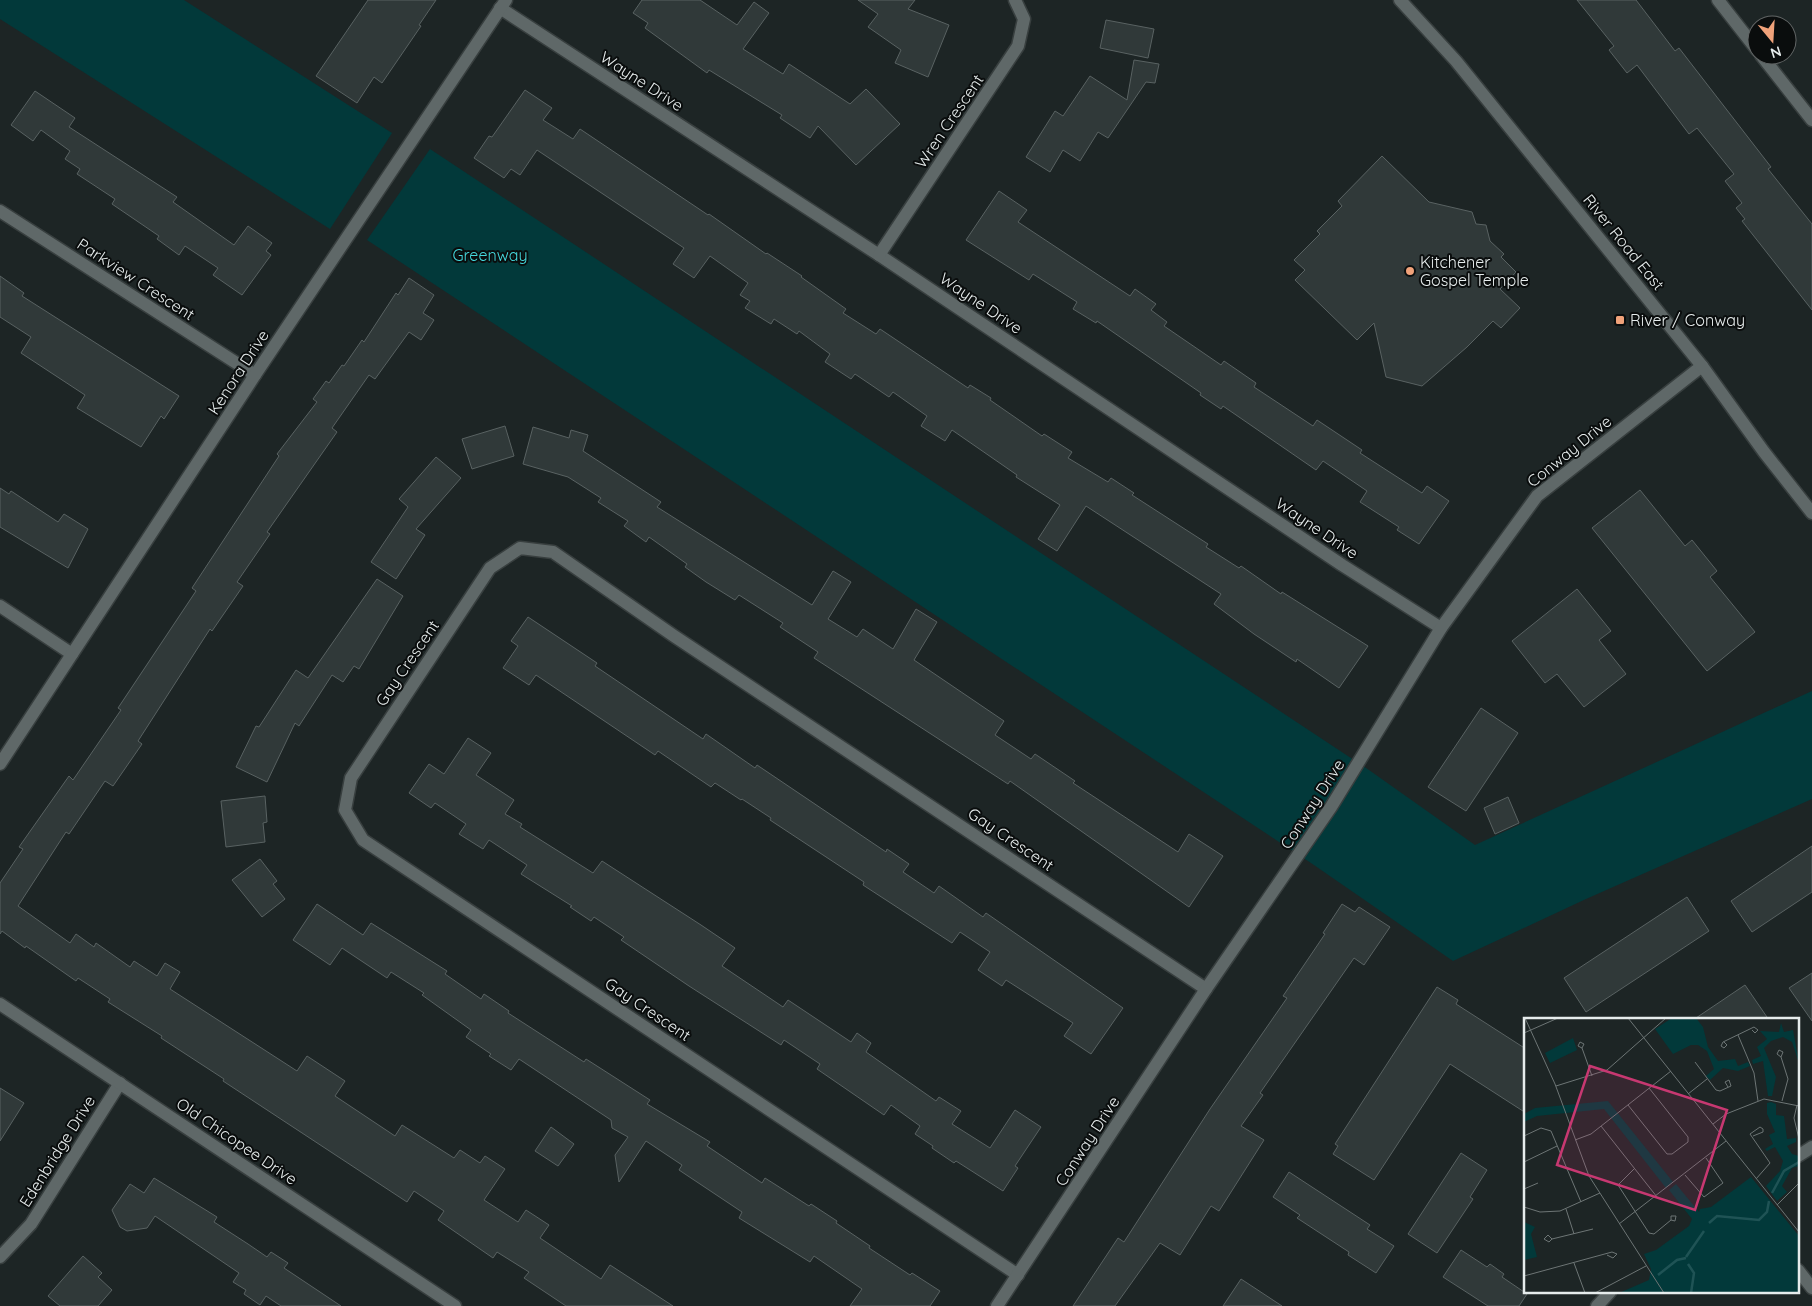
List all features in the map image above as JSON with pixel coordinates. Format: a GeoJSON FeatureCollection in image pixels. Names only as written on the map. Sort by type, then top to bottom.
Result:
{"type":"FeatureCollection","features":[{"type":"Feature","properties":{"kind":"street","name":"Wren Crescent"},"geometry":{"type":"LineString","coordinates":[[879,255],[1018,46],[1024,18],[1015,0]]}},
{"type":"Feature","properties":{"kind":"street","name":"River Road East"},"geometry":{"type":"LineString","coordinates":[[1400,0],[1456,61],[1702,366],[1764,452],[1812,513]]}},
{"type":"Feature","properties":{"kind":"street"},"geometry":{"type":"LineString","coordinates":[[1718,0],[1747,37]]}},
{"type":"Feature","properties":{"kind":"street","name":"Wayne Drive"},"geometry":{"type":"LineString","coordinates":[[503,4],[1342,565],[1441,628]]}},
{"type":"Feature","properties":{"kind":"street","name":"Kenora Drive"},"geometry":{"type":"LineString","coordinates":[[0,764],[255,375],[503,4]]}},
{"type":"Feature","properties":{"kind":"street"},"geometry":{"type":"LineString","coordinates":[[1769,65],[1812,120]]}},
{"type":"Feature","properties":{"kind":"street","name":"Parkview Crescent"},"geometry":{"type":"LineString","coordinates":[[0,211],[255,375]]}},
{"type":"Feature","properties":{"kind":"street","name":"Conway Drive"},"geometry":{"type":"LineString","coordinates":[[997,1306],[1206,989],[1331,807],[1441,628],[1537,496],[1702,366]]}},
{"type":"Feature","properties":{"kind":"street","name":"Gay Crescent"},"geometry":{"type":"LineString","coordinates":[[1018,1275],[363,840],[345,810],[350,778],[490,568],[520,548],[553,552],[674,636],[1206,989]]}},
{"type":"Feature","properties":{"kind":"street"},"geometry":{"type":"LineString","coordinates":[[0,606],[72,654]]}},
{"type":"Feature","properties":{"kind":"street","name":"Old Chicopee Drive"},"geometry":{"type":"LineString","coordinates":[[0,1004],[455,1306]]}},
{"type":"Feature","properties":{"kind":"street","name":"Edenbridge Drive"},"geometry":{"type":"LineString","coordinates":[[0,1258],[31,1224],[120,1083]]}},
{"type":"Feature","properties":{"kind":"street"},"geometry":{"type":"LineString","coordinates":[[1800,1155],[1812,1146]]}},
{"type":"Feature","properties":{"kind":"street"},"geometry":{"type":"LineString","coordinates":[[1800,1273],[1812,1288]]}},
{"type":"Feature","properties":{"kind":"street"},"geometry":{"type":"LineString","coordinates":[[1597,1306],[1608,1294]]}},
{"type":"Feature","properties":{"kind":"green space"},"geometry":{"type":"Polygon","coordinates":[[[0,0],[184,0],[392,133],[330,229],[0,19],[0,0]]]}},
{"type":"Feature","properties":{"kind":"green space","name":"Greenway"},"geometry":{"type":"Polygon","coordinates":[[[430,149],[1369,770],[1475,845],[1812,691],[1812,799],[1586,899],[1453,961],[1311,863],[367,240],[430,149]]]}},
{"type":"Feature","properties":{"kind":"building"},"geometry":{"type":"Polygon","coordinates":[[[368,0],[436,0],[419,25],[421,26],[382,83],[374,77],[357,103],[316,76],[368,0]]]}},
{"type":"Feature","properties":{"kind":"building"},"geometry":{"type":"Polygon","coordinates":[[[642,0],[700,0],[737,25],[754,2],[769,13],[743,49],[783,74],[789,64],[850,104],[866,89],[900,124],[856,165],[818,126],[810,138],[780,118],[782,115],[709,70],[707,73],[645,28],[648,23],[633,13],[642,0]]]}},
{"type":"Feature","properties":{"kind":"building"},"geometry":{"type":"Polygon","coordinates":[[[858,0],[915,0],[908,9],[949,25],[928,77],[895,63],[901,50],[868,27],[878,14],[858,0]]]}},
{"type":"Feature","properties":{"kind":"building"},"geometry":{"type":"Polygon","coordinates":[[[1577,0],[1636,0],[1675,51],[1679,48],[1771,167],[1768,169],[1812,224],[1812,310],[1742,221],[1745,219],[1736,208],[1742,203],[1725,181],[1734,174],[1697,128],[1689,134],[1637,65],[1627,73],[1609,50],[1614,46],[1577,0]]]}},
{"type":"Feature","properties":{"kind":"building"},"geometry":{"type":"Polygon","coordinates":[[[1106,20],[1154,29],[1148,58],[1100,48],[1106,20]]]}},
{"type":"Feature","properties":{"kind":"building"},"geometry":{"type":"Polygon","coordinates":[[[1134,60],[1159,64],[1155,83],[1146,82],[1108,138],[1098,132],[1080,161],[1063,150],[1050,172],[1026,157],[1055,111],[1063,116],[1090,76],[1127,100],[1134,60]]]}},
{"type":"Feature","properties":{"kind":"building"},"geometry":{"type":"Polygon","coordinates":[[[525,90],[552,108],[543,120],[573,139],[580,129],[766,254],[802,276],[846,309],[843,313],[876,334],[880,329],[968,388],[970,385],[991,398],[990,400],[1042,436],[1044,434],[1072,452],[1068,458],[1108,482],[1111,478],[1134,493],[1132,495],[1208,544],[1206,547],[1239,568],[1241,566],[1281,594],[1282,592],[1368,646],[1339,688],[1297,659],[1296,662],[1254,634],[1214,604],[1221,594],[1086,506],[1057,551],[1038,539],[1060,505],[1016,477],[1017,475],[952,430],[945,441],[921,426],[927,416],[893,392],[889,397],[855,374],[851,379],[825,362],[830,354],[799,331],[797,334],[774,319],[771,324],[745,308],[750,301],[740,295],[748,283],[710,256],[694,278],[673,264],[684,248],[537,150],[520,175],[511,169],[504,178],[474,158],[489,136],[492,137],[525,90]]]}},
{"type":"Feature","properties":{"kind":"building"},"geometry":{"type":"Polygon","coordinates":[[[35,91],[75,118],[69,127],[177,197],[173,202],[234,245],[248,226],[272,243],[266,251],[271,255],[242,295],[213,275],[218,268],[185,246],[179,255],[157,239],[159,236],[112,204],[115,199],[77,174],[80,169],[65,159],[70,151],[41,130],[33,141],[11,125],[35,91]]]}},
{"type":"Feature","properties":{"kind":"building","name":"Kitchener Gospel Temple"},"geometry":{"type":"Polygon","coordinates":[[[1382,156],[1429,202],[1472,212],[1476,224],[1486,225],[1490,241],[1504,254],[1501,257],[1516,272],[1500,289],[1520,308],[1501,328],[1493,321],[1467,347],[1422,386],[1386,377],[1374,323],[1357,340],[1295,280],[1305,270],[1294,260],[1320,234],[1317,231],[1342,206],[1338,201],[1382,156]]]}},
{"type":"Feature","properties":{"kind":"building"},"geometry":{"type":"Polygon","coordinates":[[[999,191],[1027,210],[1018,222],[1130,296],[1135,289],[1156,304],[1151,310],[1167,322],[1164,326],[1221,365],[1224,361],[1256,383],[1254,387],[1313,426],[1317,420],[1362,450],[1360,453],[1422,493],[1427,486],[1449,501],[1419,544],[1397,530],[1399,527],[1360,502],[1367,491],[1323,461],[1316,470],[1223,406],[1221,409],[1200,395],[1201,393],[1097,321],[1096,323],[1073,309],[1077,302],[1033,274],[1029,280],[966,240],[999,191]]]}},
{"type":"Feature","properties":{"kind":"building"},"geometry":{"type":"Polygon","coordinates":[[[0,276],[24,293],[22,296],[179,396],[164,419],[161,416],[141,447],[77,408],[85,395],[21,353],[31,337],[0,317],[0,276]]]}},
{"type":"Feature","properties":{"kind":"building"},"geometry":{"type":"Polygon","coordinates":[[[409,278],[434,295],[423,313],[434,320],[421,340],[409,332],[375,379],[369,375],[332,428],[337,432],[267,532],[270,534],[237,582],[243,586],[212,631],[210,629],[138,741],[142,744],[113,786],[105,781],[69,834],[66,832],[18,906],[70,943],[76,934],[94,947],[96,943],[130,967],[134,961],[157,976],[165,963],[180,972],[170,989],[297,1071],[307,1056],[345,1081],[335,1096],[395,1136],[402,1125],[454,1158],[460,1150],[480,1163],[485,1156],[505,1169],[484,1200],[518,1222],[526,1210],[549,1225],[540,1238],[601,1279],[610,1265],[673,1306],[566,1306],[524,1278],[529,1272],[497,1252],[493,1258],[438,1220],[444,1211],[414,1191],[407,1202],[223,1081],[224,1079],[161,1038],[162,1036],[108,1002],[110,999],[78,978],[76,981],[2,931],[0,934],[0,883],[23,849],[19,847],[69,776],[73,780],[121,710],[118,708],[196,591],[192,588],[279,456],[277,454],[317,402],[313,399],[326,381],[329,383],[342,365],[344,366],[362,340],[364,342],[396,293],[398,295],[409,278]]]}},
{"type":"Feature","properties":{"kind":"building"},"geometry":{"type":"Polygon","coordinates":[[[505,426],[514,456],[472,469],[462,439],[505,426]]]}},
{"type":"Feature","properties":{"kind":"building"},"geometry":{"type":"Polygon","coordinates":[[[533,427],[569,438],[571,430],[588,435],[583,451],[661,502],[657,507],[812,605],[833,571],[851,582],[828,619],[857,637],[863,629],[893,649],[916,609],[937,622],[914,660],[1004,721],[995,735],[1031,759],[1035,754],[1075,781],[1073,783],[1178,852],[1189,834],[1223,856],[1189,907],[1010,781],[1008,784],[814,658],[818,652],[780,627],[783,623],[739,595],[735,600],[706,582],[685,567],[687,564],[649,537],[646,542],[624,526],[628,521],[598,502],[601,498],[568,477],[523,464],[533,427]]]}},
{"type":"Feature","properties":{"kind":"building"},"geometry":{"type":"Polygon","coordinates":[[[436,457],[461,478],[416,529],[425,535],[396,579],[371,562],[408,507],[399,499],[436,457]]]}},
{"type":"Feature","properties":{"kind":"building"},"geometry":{"type":"Polygon","coordinates":[[[0,488],[9,494],[11,491],[58,522],[64,514],[88,529],[68,568],[0,527],[0,488]]]}},
{"type":"Feature","properties":{"kind":"building"},"geometry":{"type":"Polygon","coordinates":[[[1640,490],[1685,546],[1692,540],[1717,571],[1710,577],[1755,632],[1707,671],[1592,528],[1640,490]]]}},
{"type":"Feature","properties":{"kind":"building"},"geometry":{"type":"Polygon","coordinates":[[[377,579],[403,596],[359,669],[354,666],[343,682],[332,675],[299,726],[295,723],[267,782],[236,767],[256,726],[259,727],[296,670],[308,678],[377,579]]]}},
{"type":"Feature","properties":{"kind":"building"},"geometry":{"type":"Polygon","coordinates":[[[1577,589],[1611,631],[1599,640],[1626,674],[1584,707],[1557,674],[1545,683],[1512,641],[1577,589]]]}},
{"type":"Feature","properties":{"kind":"building"},"geometry":{"type":"Polygon","coordinates":[[[528,617],[597,663],[595,666],[703,739],[706,734],[755,768],[757,765],[886,852],[887,849],[909,864],[903,872],[934,893],[939,886],[983,917],[986,913],[1123,1008],[1091,1054],[1064,1036],[1073,1023],[1006,980],[1002,986],[978,970],[990,952],[960,932],[952,943],[863,885],[864,882],[770,820],[771,818],[742,799],[715,783],[711,787],[658,751],[655,755],[536,675],[529,685],[503,668],[518,646],[511,641],[528,617]]]}},
{"type":"Feature","properties":{"kind":"building"},"geometry":{"type":"Polygon","coordinates":[[[1481,708],[1518,733],[1466,811],[1428,787],[1481,708]]]}},
{"type":"Feature","properties":{"kind":"building"},"geometry":{"type":"Polygon","coordinates":[[[468,738],[491,753],[476,775],[514,800],[505,814],[522,824],[520,827],[593,873],[602,861],[735,948],[722,966],[783,1007],[788,1000],[851,1042],[857,1033],[871,1043],[866,1052],[936,1101],[939,1097],[961,1111],[952,1124],[990,1148],[1015,1110],[1041,1127],[1015,1166],[1018,1168],[1003,1191],[932,1148],[933,1146],[915,1134],[920,1126],[891,1105],[884,1115],[817,1069],[820,1064],[784,1040],[781,1045],[621,940],[624,937],[594,917],[591,921],[570,907],[572,906],[521,874],[527,865],[489,840],[483,849],[459,834],[466,824],[435,803],[431,808],[409,793],[429,764],[444,774],[468,738]]]}},
{"type":"Feature","properties":{"kind":"building"},"geometry":{"type":"Polygon","coordinates":[[[265,796],[267,822],[263,823],[265,842],[226,847],[221,801],[265,796]]]}},
{"type":"Feature","properties":{"kind":"building"},"geometry":{"type":"Polygon","coordinates":[[[1508,797],[1519,823],[1495,834],[1484,808],[1508,797]]]}},
{"type":"Feature","properties":{"kind":"building"},"geometry":{"type":"Polygon","coordinates":[[[1812,846],[1812,892],[1752,932],[1731,901],[1812,846]]]}},
{"type":"Feature","properties":{"kind":"building"},"geometry":{"type":"Polygon","coordinates":[[[260,859],[277,881],[273,884],[285,899],[262,917],[232,880],[260,859]]]}},
{"type":"Feature","properties":{"kind":"building"},"geometry":{"type":"Polygon","coordinates":[[[1687,897],[1709,931],[1586,1012],[1564,978],[1687,897]]]}},
{"type":"Feature","properties":{"kind":"building"},"geometry":{"type":"Polygon","coordinates":[[[317,904],[363,935],[371,923],[447,971],[445,974],[481,999],[484,994],[509,1011],[508,1013],[584,1062],[586,1059],[650,1100],[647,1104],[710,1142],[707,1146],[762,1183],[765,1178],[809,1206],[811,1204],[870,1246],[869,1248],[910,1275],[912,1273],[940,1291],[930,1306],[850,1306],[862,1289],[814,1256],[810,1262],[739,1218],[742,1212],[679,1170],[682,1165],[646,1141],[619,1182],[615,1155],[628,1137],[612,1128],[611,1120],[519,1059],[511,1070],[489,1056],[491,1054],[466,1037],[471,1030],[422,995],[424,993],[391,972],[387,978],[342,948],[330,965],[293,940],[317,904]]]}},
{"type":"Feature","properties":{"kind":"building"},"geometry":{"type":"Polygon","coordinates":[[[1342,904],[1355,912],[1359,907],[1390,927],[1364,965],[1354,958],[1260,1093],[1263,1095],[1241,1126],[1264,1140],[1219,1211],[1211,1206],[1180,1255],[1160,1243],[1115,1306],[1073,1306],[1118,1238],[1124,1242],[1210,1109],[1287,998],[1283,996],[1325,934],[1323,933],[1342,904]]]}},
{"type":"Feature","properties":{"kind":"building"},"geometry":{"type":"Polygon","coordinates":[[[1812,973],[1812,1021],[1789,988],[1812,973]]]}},
{"type":"Feature","properties":{"kind":"building"},"geometry":{"type":"Polygon","coordinates":[[[1745,985],[1768,1018],[1696,1018],[1745,985]]]}},
{"type":"Feature","properties":{"kind":"building"},"geometry":{"type":"Polygon","coordinates":[[[1437,987],[1458,1000],[1456,1004],[1524,1048],[1524,1112],[1450,1064],[1374,1180],[1333,1154],[1338,1146],[1335,1144],[1437,987]]]}},
{"type":"Feature","properties":{"kind":"building"},"geometry":{"type":"Polygon","coordinates":[[[0,1088],[24,1103],[0,1141],[0,1088]]]}},
{"type":"Feature","properties":{"kind":"building"},"geometry":{"type":"Polygon","coordinates":[[[551,1127],[574,1144],[558,1166],[535,1151],[551,1127]]]}},
{"type":"Feature","properties":{"kind":"building"},"geometry":{"type":"Polygon","coordinates":[[[1461,1153],[1487,1170],[1470,1197],[1473,1199],[1437,1253],[1408,1234],[1461,1153]]]}},
{"type":"Feature","properties":{"kind":"building"},"geometry":{"type":"Polygon","coordinates":[[[1289,1172],[1370,1225],[1367,1229],[1394,1246],[1376,1273],[1348,1255],[1349,1252],[1297,1218],[1300,1215],[1273,1197],[1289,1172]]]}},
{"type":"Feature","properties":{"kind":"building"},"geometry":{"type":"Polygon","coordinates":[[[154,1178],[217,1217],[214,1222],[267,1257],[271,1252],[288,1263],[284,1268],[341,1306],[281,1306],[266,1296],[260,1305],[244,1294],[246,1290],[233,1282],[239,1273],[155,1216],[147,1228],[127,1231],[120,1227],[112,1210],[130,1184],[144,1193],[154,1178]]]}},
{"type":"Feature","properties":{"kind":"building"},"geometry":{"type":"Polygon","coordinates":[[[1461,1250],[1487,1267],[1490,1264],[1504,1274],[1502,1277],[1524,1292],[1524,1294],[1527,1294],[1519,1306],[1488,1306],[1443,1277],[1461,1250]]]}},
{"type":"Feature","properties":{"kind":"building"},"geometry":{"type":"Polygon","coordinates":[[[83,1256],[102,1273],[98,1277],[112,1290],[98,1306],[60,1306],[48,1296],[83,1256]]]}},
{"type":"Feature","properties":{"kind":"building"},"geometry":{"type":"Polygon","coordinates":[[[1241,1279],[1282,1306],[1223,1306],[1241,1279]]]}},
{"type":"Feature","properties":{"kind":"place","name":"Kitchener Gospel Temple"},"geometry":{"type":"Point","coordinates":[1410,271]}},
{"type":"Feature","properties":{"kind":"place","name":"River / Conway"},"geometry":{"type":"Point","coordinates":[1620,320]}}]}
